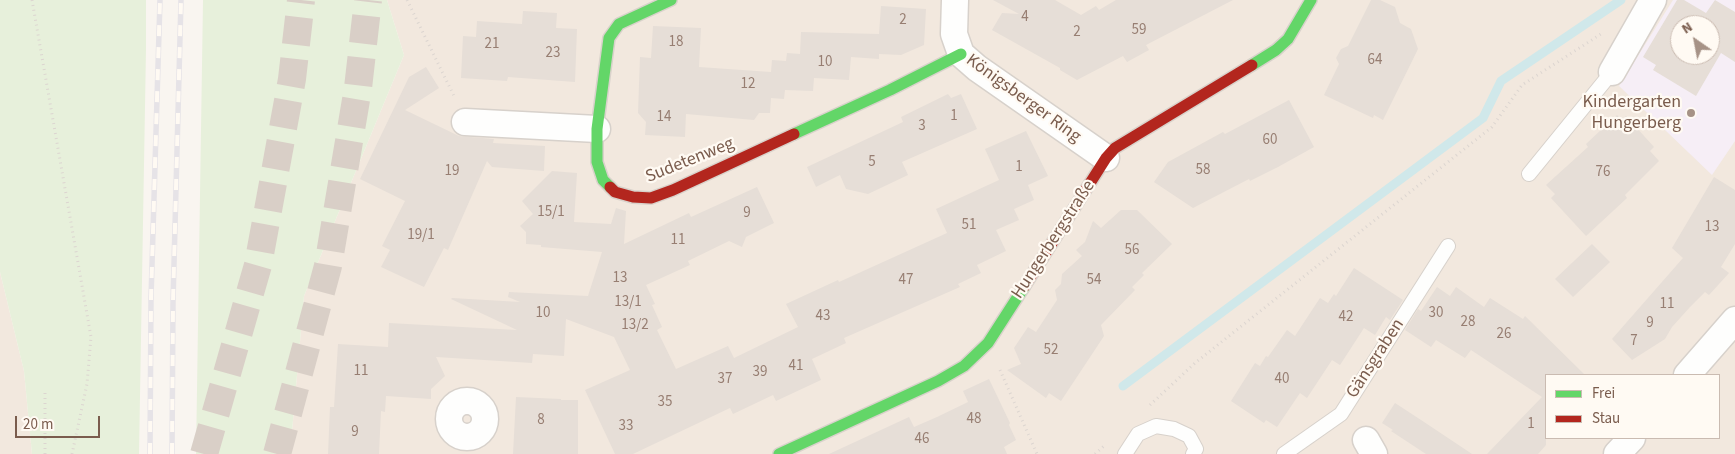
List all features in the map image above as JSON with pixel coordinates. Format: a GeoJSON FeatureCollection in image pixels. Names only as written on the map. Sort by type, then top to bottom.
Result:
{"type":"FeatureCollection","features":[{"type":"Feature","properties":{"kind":"street","name":"Sudetenweg"},"geometry":{"type":"LineString","coordinates":[[671,0],[619,24],[609,38],[597,129],[597,162],[603,180],[615,192],[633,197],[651,198],[682,186],[890,90],[961,54]]}},
{"type":"Feature","properties":{"kind":"street","name":"Königsberger Ring"},"geometry":{"type":"LineString","coordinates":[[955,0],[954,34],[961,54],[977,68],[1106,158]]}},
{"type":"Feature","properties":{"kind":"street","name":"Hungerbergstraße"},"geometry":{"type":"LineString","coordinates":[[779,454],[938,381],[964,366],[988,343],[1106,158],[1115,148],[1276,50],[1288,39],[1311,0]]}},
{"type":"Feature","properties":{"kind":"street"},"geometry":{"type":"LineString","coordinates":[[1612,72],[1653,0]]}},
{"type":"Feature","properties":{"kind":"street"},"geometry":{"type":"LineString","coordinates":[[465,122],[597,129]]}},
{"type":"Feature","properties":{"kind":"street"},"geometry":{"type":"LineString","coordinates":[[1688,374],[1735,320]]}},
{"type":"Feature","properties":{"kind":"lane"},"geometry":{"type":"LineString","coordinates":[[1529,174],[1612,72]]}},
{"type":"Feature","properties":{"kind":"lane","name":"Gänsgraben"},"geometry":{"type":"LineString","coordinates":[[1284,454],[1340,414],[1448,246]]}},
{"type":"Feature","properties":{"kind":"lane"},"geometry":{"type":"LineString","coordinates":[[1124,454],[1138,434],[1156,426],[1174,429],[1189,436],[1196,448],[1193,454]]}},
{"type":"Feature","properties":{"kind":"path"},"geometry":{"type":"LineString","coordinates":[[32,0],[91,337],[87,384],[72,454]]}},
{"type":"Feature","properties":{"kind":"path"},"geometry":{"type":"LineString","coordinates":[[407,0],[444,75]]}},
{"type":"Feature","properties":{"kind":"path"},"geometry":{"type":"LineString","coordinates":[[1145,409],[1195,363],[1492,127],[1522,85],[1602,34]]}},
{"type":"Feature","properties":{"kind":"path"},"geometry":{"type":"LineString","coordinates":[[988,343],[1037,454]]}},
{"type":"Feature","properties":{"kind":"path"},"geometry":{"type":"LineString","coordinates":[[45,393],[45,454]]}},
{"type":"Feature","properties":{"kind":"path"},"geometry":{"type":"LineString","coordinates":[[1095,454],[1110,441]]}},
{"type":"Feature","properties":{"kind":"shaded area"},"geometry":{"type":"Polygon","coordinates":[[[387,0],[1735,0],[1735,454],[290,454],[304,296],[404,55],[387,0]]]}},
{"type":"Feature","properties":{"kind":"shaded area","name":"Kindergarten Hungerberg"},"geometry":{"type":"Polygon","coordinates":[[[1673,0],[1735,0],[1735,141],[1712,175],[1619,86],[1673,0]]]}},
{"type":"Feature","properties":{"kind":"shaded area"},"geometry":{"type":"Polygon","coordinates":[[[0,272],[24,371],[32,454],[0,454],[0,272]]]}},
{"type":"Feature","properties":{"kind":"green space"},"geometry":{"type":"Polygon","coordinates":[[[0,0],[146,0],[139,454],[32,454],[24,371],[0,272],[0,0]]]}},
{"type":"Feature","properties":{"kind":"green space"},"geometry":{"type":"Polygon","coordinates":[[[203,0],[387,0],[404,55],[304,296],[290,454],[196,454],[203,0]]]}},
{"type":"Feature","properties":{"kind":"building"},"geometry":{"type":"Polygon","coordinates":[[[993,0],[1055,0],[1081,15],[1096,6],[1099,10],[1116,0],[1233,0],[1146,45],[1149,50],[1127,62],[1123,56],[1077,80],[1060,70],[1060,68],[992,30],[1002,13],[1019,14],[993,0]]]}},
{"type":"Feature","properties":{"kind":"building"},"geometry":{"type":"Polygon","coordinates":[[[1371,0],[1380,0],[1395,7],[1400,23],[1411,29],[1418,49],[1383,120],[1374,115],[1373,118],[1324,95],[1339,64],[1336,58],[1341,49],[1348,46],[1371,0]]]}},
{"type":"Feature","properties":{"kind":"building"},"geometry":{"type":"Polygon","coordinates":[[[1677,0],[1684,0],[1706,13],[1715,0],[1735,12],[1735,62],[1721,53],[1720,55],[1720,15],[1670,15],[1670,65],[1714,65],[1696,96],[1653,70],[1656,65],[1643,57],[1677,0]]]}},
{"type":"Feature","properties":{"kind":"building"},"geometry":{"type":"Polygon","coordinates":[[[881,6],[926,9],[924,45],[901,55],[879,54],[879,59],[851,57],[849,80],[814,78],[813,91],[785,90],[784,99],[771,98],[770,113],[759,113],[754,120],[686,114],[685,137],[645,135],[646,122],[638,113],[640,57],[651,58],[653,26],[701,28],[699,67],[771,72],[772,60],[786,61],[787,53],[800,54],[801,32],[879,34],[881,6]]]}},
{"type":"Feature","properties":{"kind":"building"},"geometry":{"type":"Polygon","coordinates":[[[523,11],[557,13],[556,28],[577,29],[575,82],[508,77],[507,81],[461,78],[463,36],[476,37],[477,21],[522,24],[523,11]]]}},
{"type":"Feature","properties":{"kind":"building"},"geometry":{"type":"Polygon","coordinates":[[[426,67],[439,88],[405,110],[459,136],[494,139],[493,143],[545,146],[544,171],[492,167],[487,161],[448,250],[444,248],[424,287],[381,267],[390,250],[382,246],[405,201],[360,179],[409,77],[426,67]]]}},
{"type":"Feature","properties":{"kind":"building"},"geometry":{"type":"Polygon","coordinates":[[[948,94],[951,98],[961,94],[977,129],[902,162],[908,175],[868,194],[846,189],[840,175],[816,187],[807,167],[903,122],[901,117],[948,94]]]}},
{"type":"Feature","properties":{"kind":"building"},"geometry":{"type":"Polygon","coordinates":[[[1289,100],[1314,147],[1278,167],[1250,181],[1249,179],[1193,208],[1154,182],[1168,162],[1223,132],[1225,134],[1289,100]]]}},
{"type":"Feature","properties":{"kind":"building"},"geometry":{"type":"Polygon","coordinates":[[[1617,115],[1622,120],[1626,116],[1654,147],[1650,151],[1659,161],[1625,195],[1627,198],[1586,236],[1551,198],[1555,194],[1546,185],[1588,147],[1586,144],[1617,115]]]}},
{"type":"Feature","properties":{"kind":"building"},"geometry":{"type":"Polygon","coordinates":[[[1026,131],[1048,176],[1028,185],[1034,200],[1014,209],[1019,220],[996,230],[1006,251],[977,265],[981,273],[958,284],[960,287],[844,338],[846,343],[812,359],[821,380],[776,401],[773,395],[733,414],[730,408],[633,454],[615,454],[585,390],[630,370],[614,337],[566,319],[564,356],[533,354],[532,363],[436,357],[445,376],[431,389],[431,399],[386,396],[385,412],[381,411],[379,454],[328,454],[330,407],[334,407],[338,344],[388,347],[389,323],[517,330],[452,298],[520,302],[508,297],[509,292],[588,296],[602,252],[526,244],[526,232],[520,226],[533,214],[522,201],[552,171],[577,173],[574,222],[611,224],[616,208],[626,211],[624,244],[689,213],[691,217],[757,187],[774,223],[746,237],[742,247],[729,241],[688,261],[690,265],[646,285],[655,304],[652,305],[662,327],[657,330],[676,369],[728,346],[734,358],[798,327],[786,304],[947,233],[936,209],[999,180],[985,149],[1026,131]]]}},
{"type":"Feature","properties":{"kind":"building"},"geometry":{"type":"Polygon","coordinates":[[[1714,177],[1735,190],[1735,244],[1721,267],[1729,273],[1709,295],[1705,292],[1690,307],[1672,327],[1665,339],[1632,360],[1612,339],[1683,258],[1672,248],[1714,177]]]}},
{"type":"Feature","properties":{"kind":"building"},"geometry":{"type":"Polygon","coordinates":[[[1121,210],[1137,210],[1172,244],[1142,273],[1144,275],[1132,287],[1135,290],[1101,325],[1104,336],[1061,401],[1049,393],[1046,398],[1007,370],[1021,364],[1014,348],[1028,327],[1036,332],[1057,300],[1055,290],[1061,284],[1062,274],[1082,256],[1076,250],[1085,242],[1093,221],[1101,228],[1121,210]]]}},
{"type":"Feature","properties":{"kind":"building"},"geometry":{"type":"Polygon","coordinates":[[[1592,244],[1610,262],[1573,297],[1555,279],[1592,244]]]}},
{"type":"Feature","properties":{"kind":"building"},"geometry":{"type":"Polygon","coordinates":[[[1354,268],[1403,300],[1390,320],[1386,317],[1375,335],[1364,328],[1340,365],[1332,360],[1307,398],[1300,393],[1277,427],[1266,420],[1264,423],[1231,401],[1255,363],[1260,366],[1287,330],[1295,336],[1320,298],[1328,303],[1334,294],[1336,296],[1354,268]]]}},
{"type":"Feature","properties":{"kind":"building"},"geometry":{"type":"Polygon","coordinates":[[[1437,287],[1450,296],[1456,287],[1484,307],[1490,298],[1523,319],[1525,316],[1584,374],[1545,374],[1546,445],[1538,454],[1487,454],[1542,397],[1471,350],[1465,358],[1436,340],[1431,347],[1405,330],[1418,309],[1421,311],[1437,287]]]}},
{"type":"Feature","properties":{"kind":"building"},"geometry":{"type":"Polygon","coordinates":[[[989,379],[1016,440],[1004,447],[1007,454],[829,454],[909,417],[914,427],[937,417],[968,402],[963,391],[989,379]]]}},
{"type":"Feature","properties":{"kind":"building"},"geometry":{"type":"Polygon","coordinates":[[[516,397],[578,400],[578,454],[513,454],[516,397]]]}},
{"type":"Feature","properties":{"kind":"building"},"geometry":{"type":"Polygon","coordinates":[[[1395,403],[1472,454],[1426,454],[1391,431],[1393,430],[1382,423],[1395,403]]]}},
{"type":"Feature","properties":{"kind":"waterway"},"geometry":{"type":"LineString","coordinates":[[1123,386],[1483,118],[1501,81],[1621,0]]}},
{"type":"Feature","properties":{"kind":"tunnel"},"geometry":{"type":"LineString","coordinates":[[204,454],[258,265],[292,79],[301,0]]}},
{"type":"Feature","properties":{"kind":"tunnel"},"geometry":{"type":"LineString","coordinates":[[277,454],[328,266],[358,88],[368,0]]}},
{"type":"Feature","properties":{"kind":"railway"},"geometry":{"type":"LineString","coordinates":[[150,454],[151,298],[160,0]]}},
{"type":"Feature","properties":{"kind":"railway"},"geometry":{"type":"LineString","coordinates":[[172,454],[173,302],[181,0]]}},
{"type":"Feature","properties":{"kind":"traffic: fast"},"geometry":{"type":"LineString","coordinates":[[610,187],[603,180],[597,162],[597,129],[609,38],[619,24],[671,0]]}},
{"type":"Feature","properties":{"kind":"traffic: fast"},"geometry":{"type":"LineString","coordinates":[[1252,65],[1276,50],[1288,39],[1311,0]]}},
{"type":"Feature","properties":{"kind":"traffic: fast"},"geometry":{"type":"LineString","coordinates":[[794,134],[890,90],[961,54]]}},
{"type":"Feature","properties":{"kind":"traffic: fast"},"geometry":{"type":"LineString","coordinates":[[779,454],[938,381],[964,366],[988,343],[1024,287]]}},
{"type":"Feature","properties":{"kind":"traffic: jam"},"geometry":{"type":"LineString","coordinates":[[1024,287],[1106,158],[1115,148],[1252,65]]}},
{"type":"Feature","properties":{"kind":"traffic: jam"},"geometry":{"type":"LineString","coordinates":[[610,187],[615,192],[633,197],[651,198],[673,190],[794,134]]}},
{"type":"Feature","properties":{"kind":"place","name":"Kindergarten Hungerberg"},"geometry":{"type":"Point","coordinates":[1691,113]}}]}
